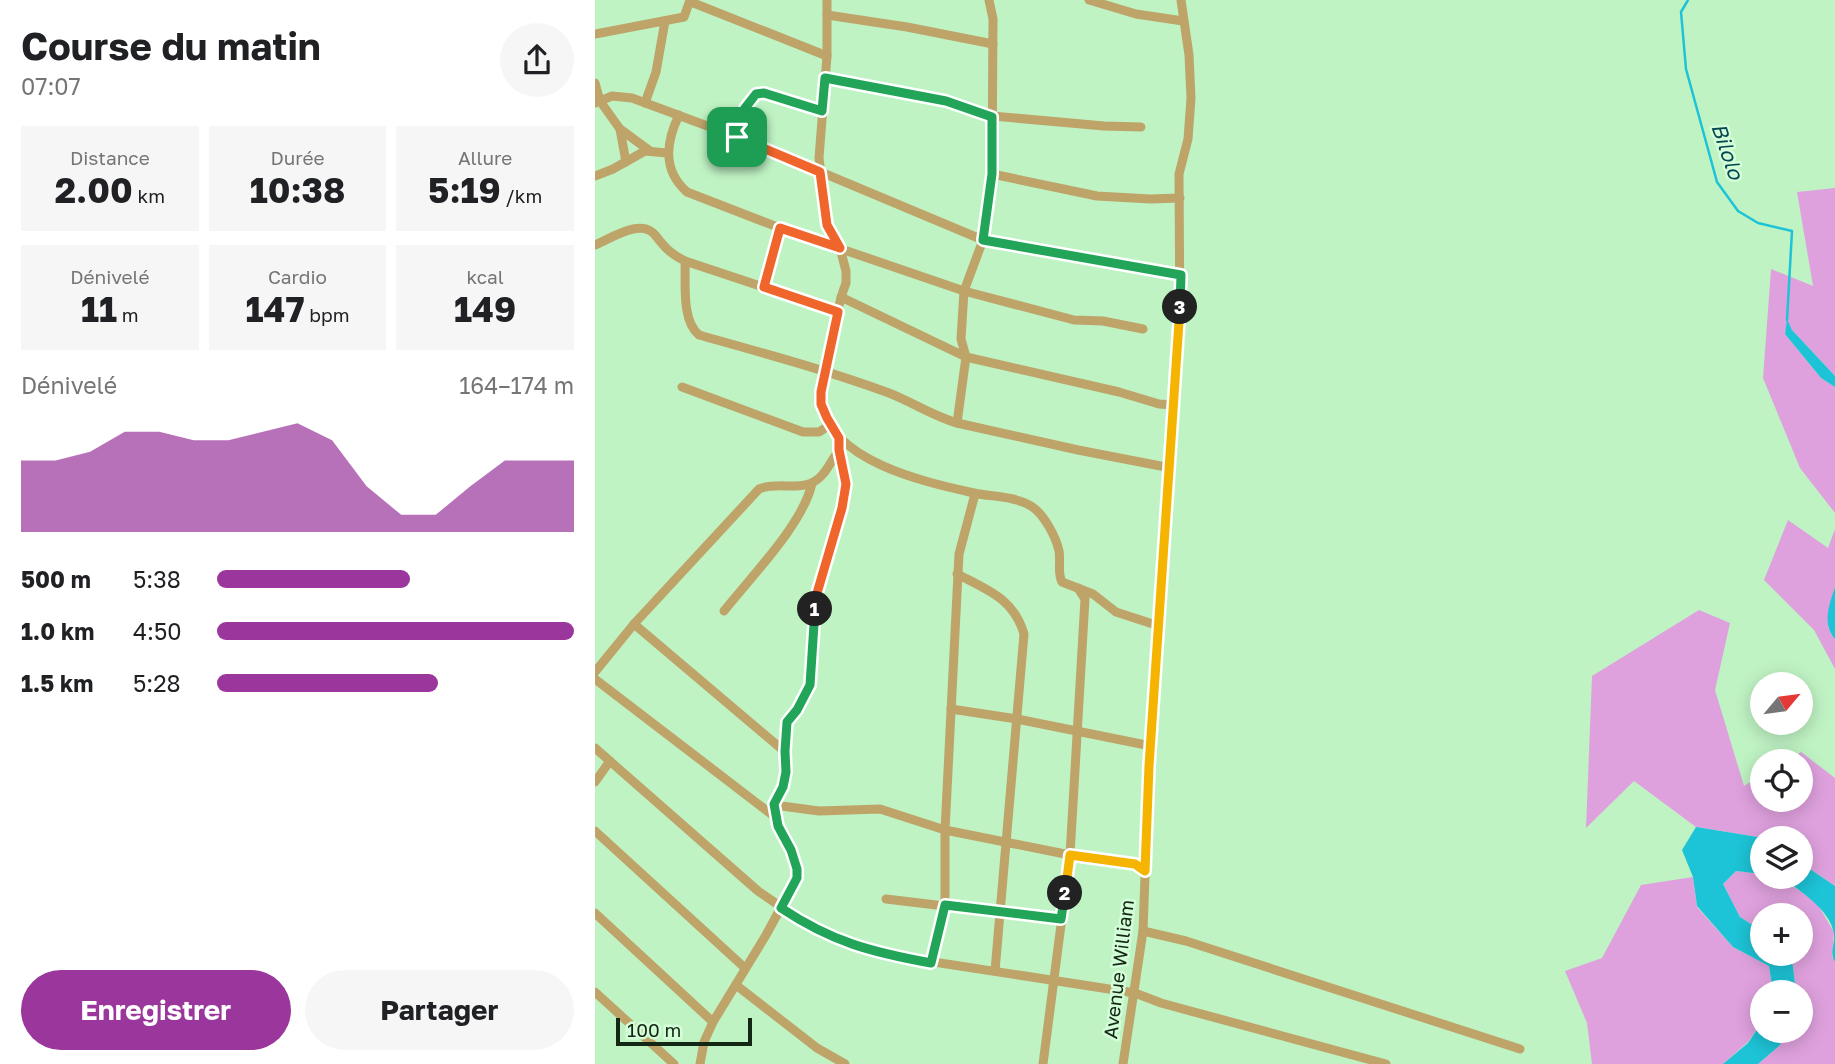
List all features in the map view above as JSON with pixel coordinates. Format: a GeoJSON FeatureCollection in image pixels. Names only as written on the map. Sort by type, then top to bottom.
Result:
{"type":"FeatureCollection","features":[{"type":"Feature","properties":{"kind":"street"},"geometry":{"type":"LineString","coordinates":[[827,0],[827,56],[820,172],[827,225],[840,248],[846,271],[846,283],[824,370],[821,404],[830,425],[839,438],[870,461],[975,494],[1017,500],[1033,507],[1054,537],[1059,552],[1060,579],[1066,585],[1093,594],[1116,612],[1159,626]]}},
{"type":"Feature","properties":{"kind":"street"},"geometry":{"type":"LineString","coordinates":[[957,423],[966,357],[961,339],[964,292],[983,240],[992,174],[993,19],[989,0]]}},
{"type":"Feature","properties":{"kind":"street"},"geometry":{"type":"LineString","coordinates":[[1089,0],[1136,14],[1183,21]]}},
{"type":"Feature","properties":{"kind":"street","name":"Avenue William"},"geometry":{"type":"LineString","coordinates":[[1123,1064],[1143,931],[1151,746],[1175,405],[1181,275],[1179,174],[1188,139],[1191,98],[1189,55],[1181,0]]}},
{"type":"Feature","properties":{"kind":"street"},"geometry":{"type":"LineString","coordinates":[[595,34],[684,17],[690,1],[827,56]]}},
{"type":"Feature","properties":{"kind":"street"},"geometry":{"type":"LineString","coordinates":[[827,15],[927,30],[993,44]]}},
{"type":"Feature","properties":{"kind":"street"},"geometry":{"type":"LineString","coordinates":[[645,103],[656,72],[665,21]]}},
{"type":"Feature","properties":{"kind":"street"},"geometry":{"type":"LineString","coordinates":[[825,78],[946,101],[992,117],[1141,127]]}},
{"type":"Feature","properties":{"kind":"street"},"geometry":{"type":"LineString","coordinates":[[595,83],[597,102],[620,129],[650,151]]}},
{"type":"Feature","properties":{"kind":"street"},"geometry":{"type":"LineString","coordinates":[[737,137],[745,108],[756,94],[764,93],[822,111]]}},
{"type":"Feature","properties":{"kind":"street"},"geometry":{"type":"LineString","coordinates":[[597,102],[621,95],[679,115],[983,240],[1181,275]]}},
{"type":"Feature","properties":{"kind":"street"},"geometry":{"type":"LineString","coordinates":[[679,115],[669,138],[667,153],[678,184],[687,192],[780,228],[964,292],[1074,320],[1103,321],[1143,329]]}},
{"type":"Feature","properties":{"kind":"street"},"geometry":{"type":"LineString","coordinates":[[620,129],[626,162]]}},
{"type":"Feature","properties":{"kind":"street"},"geometry":{"type":"LineString","coordinates":[[595,176],[645,151],[667,153]]}},
{"type":"Feature","properties":{"kind":"street"},"geometry":{"type":"LineString","coordinates":[[992,174],[1097,196],[1180,198]]}},
{"type":"Feature","properties":{"kind":"street"},"geometry":{"type":"LineString","coordinates":[[595,245],[636,228],[645,227],[655,234],[669,254],[838,312]]}},
{"type":"Feature","properties":{"kind":"street"},"geometry":{"type":"LineString","coordinates":[[764,287],[780,228]]}},
{"type":"Feature","properties":{"kind":"street"},"geometry":{"type":"LineString","coordinates":[[685,261],[688,319],[692,329],[699,335],[824,370],[890,394],[941,419],[1171,468]]}},
{"type":"Feature","properties":{"kind":"street"},"geometry":{"type":"LineString","coordinates":[[841,297],[966,357],[1119,392],[1159,404],[1175,405]]}},
{"type":"Feature","properties":{"kind":"street"},"geometry":{"type":"LineString","coordinates":[[681,387],[803,432],[819,432],[830,425]]}},
{"type":"Feature","properties":{"kind":"street"},"geometry":{"type":"LineString","coordinates":[[700,1064],[703,1042],[713,1022],[797,878],[791,850],[775,817],[774,804],[783,787],[786,772],[787,722],[797,710],[810,685],[815,600],[842,508],[846,484],[839,438]]}},
{"type":"Feature","properties":{"kind":"street"},"geometry":{"type":"LineString","coordinates":[[595,672],[634,624],[759,489],[776,485],[806,487],[823,474],[839,450]]}},
{"type":"Feature","properties":{"kind":"street"},"geometry":{"type":"LineString","coordinates":[[724,611],[786,533],[807,501],[812,483]]}},
{"type":"Feature","properties":{"kind":"street"},"geometry":{"type":"LineString","coordinates":[[931,963],[945,905],[945,830],[957,574],[963,534],[975,494]]}},
{"type":"Feature","properties":{"kind":"street"},"geometry":{"type":"LineString","coordinates":[[957,574],[1007,603],[1019,616],[1024,634],[995,971]]}},
{"type":"Feature","properties":{"kind":"street"},"geometry":{"type":"LineString","coordinates":[[1043,1064],[1070,855],[1085,599],[1077,587]]}},
{"type":"Feature","properties":{"kind":"street"},"geometry":{"type":"LineString","coordinates":[[634,624],[785,751]]}},
{"type":"Feature","properties":{"kind":"street"},"geometry":{"type":"LineString","coordinates":[[595,679],[775,817]]}},
{"type":"Feature","properties":{"kind":"street"},"geometry":{"type":"LineString","coordinates":[[951,709],[1017,719],[1151,746]]}},
{"type":"Feature","properties":{"kind":"street"},"geometry":{"type":"LineString","coordinates":[[595,748],[758,891],[825,934],[856,947],[931,963],[1135,993],[1161,1003],[1387,1064]]}},
{"type":"Feature","properties":{"kind":"street"},"geometry":{"type":"LineString","coordinates":[[595,782],[610,761]]}},
{"type":"Feature","properties":{"kind":"street"},"geometry":{"type":"LineString","coordinates":[[774,804],[819,811],[880,809],[945,830],[1070,855],[1135,864],[1145,871]]}},
{"type":"Feature","properties":{"kind":"street"},"geometry":{"type":"LineString","coordinates":[[595,831],[745,968]]}},
{"type":"Feature","properties":{"kind":"street"},"geometry":{"type":"LineString","coordinates":[[886,899],[1061,919]]}},
{"type":"Feature","properties":{"kind":"street"},"geometry":{"type":"LineString","coordinates":[[595,913],[713,1022]]}},
{"type":"Feature","properties":{"kind":"street"},"geometry":{"type":"LineString","coordinates":[[1143,931],[1186,941],[1520,1049]]}},
{"type":"Feature","properties":{"kind":"street"},"geometry":{"type":"LineString","coordinates":[[736,985],[817,1048],[845,1064]]}},
{"type":"Feature","properties":{"kind":"street"},"geometry":{"type":"LineString","coordinates":[[595,992],[674,1064]]}},
{"type":"Feature","properties":{"kind":"shaded area"},"geometry":{"type":"Polygon","coordinates":[[[1835,188],[1835,376],[1792,330],[1787,321],[1785,334],[1821,378],[1835,387],[1835,513],[1800,468],[1763,378],[1771,269],[1813,286],[1797,192],[1835,188]]]}},
{"type":"Feature","properties":{"kind":"shaded area"},"geometry":{"type":"Polygon","coordinates":[[[1788,520],[1828,548],[1835,529],[1835,586],[1828,626],[1835,639],[1835,669],[1814,630],[1764,580],[1788,520]]]}},
{"type":"Feature","properties":{"kind":"shaded area"},"geometry":{"type":"Polygon","coordinates":[[[1699,610],[1730,623],[1715,690],[1744,786],[1750,782],[1750,812],[1813,812],[1813,761],[1835,778],[1835,886],[1813,871],[1813,826],[1750,826],[1750,836],[1696,827],[1634,781],[1586,828],[1592,676],[1699,610]]]}},
{"type":"Feature","properties":{"kind":"shaded area"},"geometry":{"type":"Polygon","coordinates":[[[1736,871],[1750,873],[1750,889],[1797,889],[1817,903],[1834,932],[1832,956],[1835,962],[1835,1064],[1758,1064],[1781,1043],[1813,1043],[1813,980],[1795,980],[1793,966],[1813,966],[1813,903],[1750,903],[1750,923],[1740,917],[1723,884],[1736,871]]]}},
{"type":"Feature","properties":{"kind":"shaded area"},"geometry":{"type":"Polygon","coordinates":[[[1693,877],[1697,907],[1733,947],[1750,956],[1750,966],[1769,966],[1771,980],[1750,980],[1750,1039],[1723,1064],[1592,1064],[1587,1023],[1565,971],[1602,958],[1641,885],[1693,877]]]}},
{"type":"Feature","properties":{"kind":"water"},"geometry":{"type":"Polygon","coordinates":[[[1787,319],[1792,330],[1835,376],[1835,387],[1821,378],[1785,334],[1787,319]]]}},
{"type":"Feature","properties":{"kind":"water"},"geometry":{"type":"Polygon","coordinates":[[[1835,587],[1835,639],[1828,621],[1835,587]]]}},
{"type":"Feature","properties":{"kind":"water"},"geometry":{"type":"Polygon","coordinates":[[[1696,827],[1750,836],[1750,873],[1736,871],[1723,884],[1740,917],[1750,923],[1750,956],[1733,947],[1697,906],[1693,877],[1682,850],[1696,827]]]}},
{"type":"Feature","properties":{"kind":"water"},"geometry":{"type":"Polygon","coordinates":[[[1813,871],[1835,886],[1835,962],[1832,952],[1832,925],[1813,901],[1797,889],[1813,889],[1813,871]]]}},
{"type":"Feature","properties":{"kind":"water"},"geometry":{"type":"Polygon","coordinates":[[[1769,966],[1793,966],[1795,980],[1771,980],[1769,966]]]}},
{"type":"Feature","properties":{"kind":"water"},"geometry":{"type":"Polygon","coordinates":[[[1750,1040],[1750,1043],[1781,1043],[1758,1064],[1723,1064],[1750,1040]]]}},
{"type":"Feature","properties":{"kind":"waterway","name":"Bilolo"},"geometry":{"type":"LineString","coordinates":[[1688,0],[1681,12],[1686,69],[1717,182],[1738,211],[1758,223],[1792,231],[1787,320]]}},
{"type":"Feature","properties":{"kind":"route"},"geometry":{"type":"LineString","coordinates":[[825,78],[946,101],[992,117],[992,174],[983,240],[1181,275],[1171,468],[1149,766],[1145,871],[1135,864],[1070,855],[1061,919],[945,905],[931,963],[856,947],[825,934],[781,908],[797,878],[797,869],[791,850],[778,826],[774,804],[783,787],[786,772],[787,722],[797,710],[810,685],[815,600],[842,508],[846,484],[839,438],[821,404],[824,370],[838,312],[764,287],[780,228],[840,248],[827,225],[820,172],[737,137],[745,108],[756,94],[764,93],[822,111],[825,78]]}}]}
